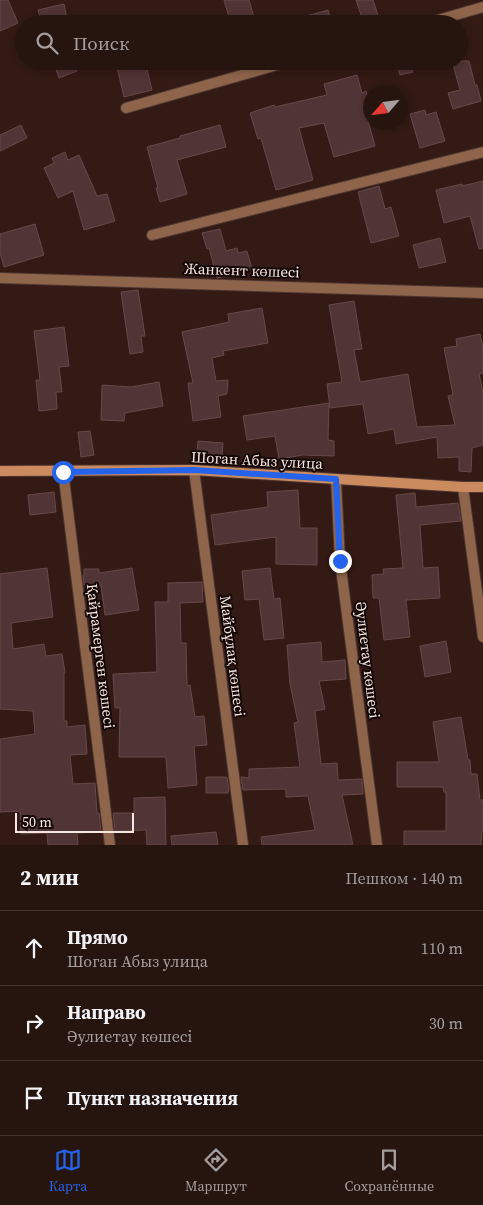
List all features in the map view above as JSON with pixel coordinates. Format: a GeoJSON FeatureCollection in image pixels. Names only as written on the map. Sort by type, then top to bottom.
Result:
{"type":"FeatureCollection","features":[{"type":"Feature","properties":{"kind":"street"},"geometry":{"type":"LineString","coordinates":[[455,15],[483,7]]}},
{"type":"Feature","properties":{"kind":"street"},"geometry":{"type":"LineString","coordinates":[[126,108],[259,70]]}},
{"type":"Feature","properties":{"kind":"street"},"geometry":{"type":"LineString","coordinates":[[152,235],[483,152]]}},
{"type":"Feature","properties":{"kind":"street","name":"Жанкент көшесі"},"geometry":{"type":"LineString","coordinates":[[0,278],[483,293]]}},
{"type":"Feature","properties":{"kind":"street","name":"Шоган Абыз улица"},"geometry":{"type":"LineString","coordinates":[[0,471],[194,470],[483,487]]}},
{"type":"Feature","properties":{"kind":"street","name":"Майбұлақ көшесі"},"geometry":{"type":"LineString","coordinates":[[194,470],[243,845]]}},
{"type":"Feature","properties":{"kind":"street","name":"Қайрамерген көшесі"},"geometry":{"type":"LineString","coordinates":[[63,472],[110,845]]}},
{"type":"Feature","properties":{"kind":"street","name":"Әулиетау көшесі"},"geometry":{"type":"LineString","coordinates":[[336,479],[340,561],[377,845]]}},
{"type":"Feature","properties":{"kind":"street"},"geometry":{"type":"LineString","coordinates":[[463,487],[483,637]]}},
{"type":"Feature","properties":{"kind":"building"},"geometry":{"type":"Polygon","coordinates":[[[0,0],[8,0],[15,16],[15,24],[0,31],[0,0]]]}},
{"type":"Feature","properties":{"kind":"building"},"geometry":{"type":"Polygon","coordinates":[[[224,0],[249,0],[253,15],[228,15],[224,0]]]}},
{"type":"Feature","properties":{"kind":"building"},"geometry":{"type":"Polygon","coordinates":[[[356,0],[373,0],[378,15],[361,15],[356,0]]]}},
{"type":"Feature","properties":{"kind":"building"},"geometry":{"type":"Polygon","coordinates":[[[64,4],[66,15],[39,15],[38,10],[64,4]]]}},
{"type":"Feature","properties":{"kind":"building"},"geometry":{"type":"Polygon","coordinates":[[[328,10],[329,15],[310,15],[328,10]]]}},
{"type":"Feature","properties":{"kind":"building"},"geometry":{"type":"Polygon","coordinates":[[[469,61],[481,101],[453,109],[448,93],[460,90],[454,70],[468,70],[469,61]]]}},
{"type":"Feature","properties":{"kind":"building"},"geometry":{"type":"Polygon","coordinates":[[[56,70],[77,70],[77,71],[59,78],[56,70]]]}},
{"type":"Feature","properties":{"kind":"building"},"geometry":{"type":"Polygon","coordinates":[[[118,70],[147,70],[152,90],[124,97],[118,70]]]}},
{"type":"Feature","properties":{"kind":"building"},"geometry":{"type":"Polygon","coordinates":[[[399,70],[412,70],[413,72],[400,75],[399,70]]]}},
{"type":"Feature","properties":{"kind":"building"},"geometry":{"type":"Polygon","coordinates":[[[357,75],[363,92],[363,130],[371,130],[375,146],[334,157],[324,123],[299,128],[313,180],[276,190],[261,138],[258,139],[250,113],[274,105],[275,107],[327,95],[324,84],[357,75]]]}},
{"type":"Feature","properties":{"kind":"building"},"geometry":{"type":"Polygon","coordinates":[[[425,110],[426,115],[436,112],[445,141],[420,148],[410,114],[425,110]]]}},
{"type":"Feature","properties":{"kind":"building"},"geometry":{"type":"Polygon","coordinates":[[[21,125],[27,138],[0,151],[0,135],[21,125]]]}},
{"type":"Feature","properties":{"kind":"building"},"geometry":{"type":"Polygon","coordinates":[[[220,125],[226,147],[177,160],[187,194],[160,202],[147,147],[220,125]]]}},
{"type":"Feature","properties":{"kind":"building"},"geometry":{"type":"Polygon","coordinates":[[[65,152],[68,160],[79,155],[97,196],[107,194],[115,221],[84,230],[73,191],[58,198],[44,168],[54,163],[52,158],[65,152]]]}},
{"type":"Feature","properties":{"kind":"building"},"geometry":{"type":"Polygon","coordinates":[[[483,181],[483,248],[479,249],[470,216],[444,223],[436,190],[483,181]]]}},
{"type":"Feature","properties":{"kind":"building"},"geometry":{"type":"Polygon","coordinates":[[[379,186],[385,209],[391,207],[399,236],[371,243],[358,192],[379,186]]]}},
{"type":"Feature","properties":{"kind":"building"},"geometry":{"type":"Polygon","coordinates":[[[35,224],[44,255],[4,267],[0,253],[0,234],[35,224]]]}},
{"type":"Feature","properties":{"kind":"building"},"geometry":{"type":"Polygon","coordinates":[[[220,229],[226,251],[237,248],[238,253],[247,251],[252,269],[217,278],[209,248],[207,249],[202,233],[220,229]]]}},
{"type":"Feature","properties":{"kind":"building"},"geometry":{"type":"Polygon","coordinates":[[[440,238],[446,262],[419,268],[413,245],[440,238]]]}},
{"type":"Feature","properties":{"kind":"building"},"geometry":{"type":"Polygon","coordinates":[[[138,290],[145,336],[141,336],[143,352],[130,354],[121,292],[138,290]]]}},
{"type":"Feature","properties":{"kind":"building"},"geometry":{"type":"Polygon","coordinates":[[[354,301],[362,349],[354,350],[360,382],[408,374],[417,427],[455,425],[448,396],[453,395],[444,348],[457,346],[456,339],[480,334],[483,348],[483,373],[479,374],[483,392],[483,445],[472,448],[471,472],[459,471],[459,457],[438,458],[437,437],[396,444],[394,429],[368,434],[363,404],[330,408],[327,384],[342,382],[329,305],[354,301]]]}},
{"type":"Feature","properties":{"kind":"building"},"geometry":{"type":"Polygon","coordinates":[[[262,308],[268,343],[223,351],[224,355],[212,358],[216,381],[228,380],[227,394],[218,396],[221,417],[193,421],[188,383],[193,383],[182,332],[229,322],[228,314],[262,308]]]}},
{"type":"Feature","properties":{"kind":"building"},"geometry":{"type":"Polygon","coordinates":[[[64,327],[69,366],[59,367],[62,392],[56,392],[57,409],[39,411],[36,380],[40,380],[34,331],[64,327]]]}},
{"type":"Feature","properties":{"kind":"building"},"geometry":{"type":"Polygon","coordinates":[[[159,382],[163,406],[125,413],[124,421],[101,420],[102,385],[131,387],[159,382]]]}},
{"type":"Feature","properties":{"kind":"building"},"geometry":{"type":"Polygon","coordinates":[[[329,403],[328,440],[334,441],[334,456],[303,455],[279,459],[275,436],[247,440],[243,416],[329,403]]]}},
{"type":"Feature","properties":{"kind":"building"},"geometry":{"type":"Polygon","coordinates":[[[90,431],[94,455],[81,457],[78,432],[90,431]]]}},
{"type":"Feature","properties":{"kind":"building"},"geometry":{"type":"Polygon","coordinates":[[[198,441],[223,443],[222,456],[197,454],[198,441]]]}},
{"type":"Feature","properties":{"kind":"building"},"geometry":{"type":"Polygon","coordinates":[[[298,490],[300,528],[317,528],[317,565],[276,564],[276,537],[215,545],[211,515],[268,507],[267,492],[298,490]]]}},
{"type":"Feature","properties":{"kind":"building"},"geometry":{"type":"Polygon","coordinates":[[[54,492],[56,512],[30,515],[28,495],[54,492]]]}},
{"type":"Feature","properties":{"kind":"building"},"geometry":{"type":"Polygon","coordinates":[[[415,493],[416,507],[458,503],[461,521],[420,525],[423,568],[438,567],[440,598],[406,600],[410,637],[384,640],[379,598],[373,598],[372,575],[384,574],[383,569],[403,568],[396,495],[415,493]]]}},
{"type":"Feature","properties":{"kind":"building"},"geometry":{"type":"Polygon","coordinates":[[[47,568],[53,617],[11,623],[13,649],[44,644],[46,656],[62,654],[65,672],[64,721],[67,721],[67,727],[85,725],[87,754],[70,755],[73,784],[95,783],[97,813],[99,813],[101,831],[77,833],[78,845],[48,845],[47,833],[21,834],[20,811],[0,812],[0,739],[35,734],[33,711],[0,709],[0,574],[47,568]]]}},
{"type":"Feature","properties":{"kind":"building"},"geometry":{"type":"Polygon","coordinates":[[[132,568],[139,610],[105,615],[101,585],[84,585],[84,569],[99,569],[99,573],[132,568]]]}},
{"type":"Feature","properties":{"kind":"building"},"geometry":{"type":"Polygon","coordinates":[[[270,568],[274,599],[280,598],[284,638],[264,640],[259,599],[245,600],[242,571],[270,568]]]}},
{"type":"Feature","properties":{"kind":"building"},"geometry":{"type":"Polygon","coordinates":[[[202,582],[203,602],[180,603],[181,643],[186,643],[187,686],[190,685],[195,717],[204,716],[207,745],[194,746],[197,785],[168,788],[166,757],[119,757],[120,708],[115,708],[113,674],[157,672],[155,602],[168,602],[168,583],[202,582]]]}},
{"type":"Feature","properties":{"kind":"building"},"geometry":{"type":"Polygon","coordinates":[[[446,641],[451,672],[425,677],[420,646],[446,641]]]}},
{"type":"Feature","properties":{"kind":"building"},"geometry":{"type":"Polygon","coordinates":[[[321,642],[322,662],[345,660],[346,679],[319,681],[325,709],[315,711],[321,764],[337,763],[338,780],[362,779],[363,794],[342,795],[353,845],[262,845],[261,837],[315,830],[308,796],[286,797],[286,789],[243,790],[241,777],[249,778],[249,769],[300,767],[294,723],[298,722],[290,684],[287,645],[321,642]]]}},
{"type":"Feature","properties":{"kind":"building"},"geometry":{"type":"Polygon","coordinates":[[[461,717],[471,774],[477,774],[480,800],[483,800],[481,845],[404,845],[404,831],[446,831],[446,792],[444,792],[443,787],[397,787],[397,762],[439,762],[433,722],[461,717]]]}},
{"type":"Feature","properties":{"kind":"building"},"geometry":{"type":"Polygon","coordinates":[[[206,777],[227,777],[228,793],[206,793],[206,777]]]}},
{"type":"Feature","properties":{"kind":"building"},"geometry":{"type":"Polygon","coordinates":[[[165,797],[166,845],[147,845],[146,830],[115,831],[113,813],[134,813],[134,798],[165,797]]]}},
{"type":"Feature","properties":{"kind":"building"},"geometry":{"type":"Polygon","coordinates":[[[216,832],[218,845],[172,845],[171,836],[216,832]]]}},
{"type":"Feature","properties":{"kind":"route"},"geometry":{"type":"LineString","coordinates":[[63,472],[194,470],[336,479],[340,561]]}}]}
